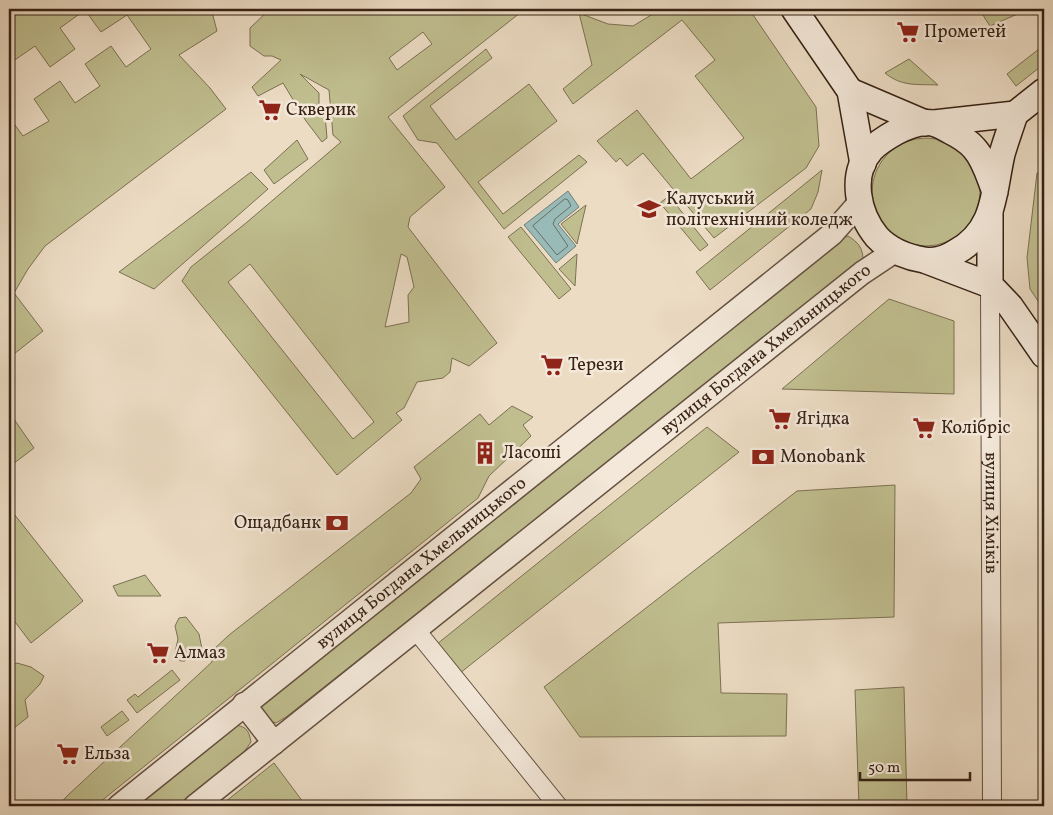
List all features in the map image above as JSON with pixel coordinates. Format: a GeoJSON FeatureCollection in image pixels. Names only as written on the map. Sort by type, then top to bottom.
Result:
{"type":"FeatureCollection","features":[{"type":"Feature","properties":{"kind":"main road"},"geometry":{"type":"LineString","coordinates":[[794,9],[850,91],[863,164]]}},
{"type":"Feature","properties":{"kind":"main road"},"geometry":{"type":"LineString","coordinates":[[850,91],[957,134],[974,147],[982,160],[992,204],[979,234],[965,248],[946,258],[928,261]]}},
{"type":"Feature","properties":{"kind":"main road"},"geometry":{"type":"LineString","coordinates":[[1044,92],[1015,114],[929,123],[905,128],[878,143],[870,151],[863,164],[858,186],[860,203],[866,220],[878,238],[906,257],[928,261],[990,285],[1010,306],[1044,355]]}},
{"type":"Feature","properties":{"kind":"main road"},"geometry":{"type":"LineString","coordinates":[[990,285],[992,204],[1002,153],[1015,114]]}},
{"type":"Feature","properties":{"kind":"street","name":"вулиця Богдана Хмельницького"},"geometry":{"type":"LineString","coordinates":[[118,806],[832,234],[860,203]]}},
{"type":"Feature","properties":{"kind":"street","name":"вулиця Богдана Хмельницького"},"geometry":{"type":"LineString","coordinates":[[195,806],[862,272],[895,251]]}},
{"type":"Feature","properties":{"kind":"street","name":"вулиця Хіміків"},"geometry":{"type":"LineString","coordinates":[[990,285],[992,806]]}},
{"type":"Feature","properties":{"kind":"street"},"geometry":{"type":"LineString","coordinates":[[415,629],[558,806]]}},
{"type":"Feature","properties":{"kind":"street"},"geometry":{"type":"LineString","coordinates":[[244,704],[274,743]]}},
{"type":"Feature","properties":{"kind":"shaded area"},"geometry":{"type":"Polygon","coordinates":[[[9,9],[173,9],[176,13],[195,14],[212,12],[217,31],[179,55],[210,88],[226,109],[45,246],[28,269],[14,293],[43,331],[9,358],[9,117],[23,136],[49,121],[34,99],[60,81],[75,103],[100,86],[85,64],[111,46],[126,67],[151,49],[127,15],[101,32],[85,10],[60,28],[75,49],[50,67],[35,46],[9,64],[9,9]]]}},
{"type":"Feature","properties":{"kind":"shaded area"},"geometry":{"type":"Polygon","coordinates":[[[270,9],[525,9],[388,117],[445,187],[410,217],[408,227],[497,343],[469,366],[452,358],[450,372],[443,378],[417,382],[404,408],[396,413],[402,420],[337,475],[182,281],[191,267],[341,142],[333,135],[329,90],[300,74],[319,93],[319,104],[325,114],[327,138],[322,142],[306,121],[283,83],[258,96],[252,87],[281,60],[272,56],[264,56],[250,46],[250,28],[270,9]],[[423,32],[389,58],[397,70],[432,44],[423,32]],[[401,254],[385,327],[409,322],[408,295],[414,287],[407,257],[401,254]],[[250,264],[228,282],[353,439],[374,422],[250,264]]]}},
{"type":"Feature","properties":{"kind":"shaded area"},"geometry":{"type":"Polygon","coordinates":[[[661,9],[749,9],[816,107],[819,146],[806,168],[714,238],[643,153],[627,166],[620,158],[616,162],[597,141],[637,110],[691,179],[744,138],[695,76],[715,60],[682,20],[573,104],[563,89],[592,65],[579,13],[608,24],[633,26],[661,9]]]}},
{"type":"Feature","properties":{"kind":"shaded area"},"geometry":{"type":"Polygon","coordinates":[[[979,9],[1029,9],[990,26],[979,9]]]}},
{"type":"Feature","properties":{"kind":"shaded area"},"geometry":{"type":"Polygon","coordinates":[[[1044,45],[1044,64],[1016,86],[1007,74],[1044,45]]]}},
{"type":"Feature","properties":{"kind":"shaded area"},"geometry":{"type":"Polygon","coordinates":[[[486,49],[492,58],[430,106],[456,140],[529,84],[557,121],[478,182],[503,214],[579,155],[587,162],[504,229],[437,143],[418,140],[403,116],[486,49]]]}},
{"type":"Feature","properties":{"kind":"shaded area"},"geometry":{"type":"Polygon","coordinates":[[[909,59],[938,85],[904,83],[885,73],[909,59]]]}},
{"type":"Feature","properties":{"kind":"shaded area"},"geometry":{"type":"Polygon","coordinates":[[[926,138],[947,142],[964,154],[976,171],[980,192],[976,213],[964,230],[947,242],[926,246],[905,242],[888,230],[876,213],[872,192],[876,171],[888,154],[905,142],[926,138]]]}},
{"type":"Feature","properties":{"kind":"shaded area"},"geometry":{"type":"Polygon","coordinates":[[[297,140],[308,159],[274,184],[264,170],[297,140]]]}},
{"type":"Feature","properties":{"kind":"shaded area"},"geometry":{"type":"Polygon","coordinates":[[[822,170],[818,192],[811,209],[710,290],[696,272],[822,170]]]}},
{"type":"Feature","properties":{"kind":"shaded area"},"geometry":{"type":"Polygon","coordinates":[[[251,172],[268,189],[154,289],[119,272],[251,172]]]}},
{"type":"Feature","properties":{"kind":"shaded area"},"geometry":{"type":"Polygon","coordinates":[[[1044,172],[1044,310],[1030,289],[1027,258],[1037,173],[1044,172]]]}},
{"type":"Feature","properties":{"kind":"shaded area"},"geometry":{"type":"Polygon","coordinates":[[[669,196],[708,245],[700,251],[660,203],[669,196]]]}},
{"type":"Feature","properties":{"kind":"shaded area"},"geometry":{"type":"Polygon","coordinates":[[[586,205],[577,244],[561,224],[586,205]]]}},
{"type":"Feature","properties":{"kind":"shaded area"},"geometry":{"type":"Polygon","coordinates":[[[521,227],[571,289],[559,299],[508,237],[521,227]]]}},
{"type":"Feature","properties":{"kind":"shaded area"},"geometry":{"type":"Polygon","coordinates":[[[848,236],[861,249],[863,260],[858,265],[286,717],[276,723],[266,720],[260,712],[263,701],[837,241],[848,236]]]}},
{"type":"Feature","properties":{"kind":"shaded area"},"geometry":{"type":"Polygon","coordinates":[[[577,254],[575,286],[559,269],[577,254]]]}},
{"type":"Feature","properties":{"kind":"shaded area"},"geometry":{"type":"Polygon","coordinates":[[[889,299],[954,321],[954,394],[782,389],[889,299]]]}},
{"type":"Feature","properties":{"kind":"shaded area"},"geometry":{"type":"Polygon","coordinates":[[[512,406],[533,417],[523,425],[531,436],[489,476],[478,498],[95,806],[58,806],[212,662],[212,651],[229,635],[411,493],[421,479],[414,467],[480,414],[489,425],[512,406]]]}},
{"type":"Feature","properties":{"kind":"shaded area"},"geometry":{"type":"Polygon","coordinates":[[[9,412],[34,448],[9,467],[9,412]]]}},
{"type":"Feature","properties":{"kind":"shaded area"},"geometry":{"type":"Polygon","coordinates":[[[707,427],[739,452],[455,677],[432,648],[707,427]]]}},
{"type":"Feature","properties":{"kind":"shaded area"},"geometry":{"type":"Polygon","coordinates":[[[895,485],[894,617],[718,623],[721,693],[787,694],[786,736],[580,737],[544,687],[797,491],[895,485]]]}},
{"type":"Feature","properties":{"kind":"shaded area"},"geometry":{"type":"Polygon","coordinates":[[[14,514],[83,601],[31,643],[9,614],[9,519],[14,514]]]}},
{"type":"Feature","properties":{"kind":"shaded area"},"geometry":{"type":"Polygon","coordinates":[[[145,575],[161,596],[118,596],[113,586],[145,575]]]}},
{"type":"Feature","properties":{"kind":"shaded area"},"geometry":{"type":"Polygon","coordinates":[[[186,617],[199,634],[202,649],[196,655],[189,654],[185,661],[181,661],[174,657],[178,639],[175,626],[179,618],[186,617]]]}},
{"type":"Feature","properties":{"kind":"shaded area"},"geometry":{"type":"Polygon","coordinates":[[[17,663],[31,667],[44,676],[40,684],[25,700],[28,717],[9,732],[9,667],[17,663]]]}},
{"type":"Feature","properties":{"kind":"shaded area"},"geometry":{"type":"Polygon","coordinates":[[[172,670],[180,680],[137,713],[127,700],[135,694],[138,697],[172,670]]]}},
{"type":"Feature","properties":{"kind":"shaded area"},"geometry":{"type":"Polygon","coordinates":[[[904,687],[907,806],[859,806],[855,690],[904,687]]]}},
{"type":"Feature","properties":{"kind":"shaded area"},"geometry":{"type":"Polygon","coordinates":[[[122,711],[129,720],[107,736],[101,727],[122,711]]]}},
{"type":"Feature","properties":{"kind":"shaded area"},"geometry":{"type":"Polygon","coordinates":[[[236,725],[245,728],[249,735],[251,742],[244,752],[178,806],[131,806],[236,725]]]}},
{"type":"Feature","properties":{"kind":"shaded area"},"geometry":{"type":"Polygon","coordinates":[[[274,763],[306,806],[220,806],[274,763]]]}},
{"type":"Feature","properties":{"kind":"water"},"geometry":{"type":"Polygon","coordinates":[[[568,191],[579,207],[558,224],[576,246],[556,263],[524,225],[568,191]]]}},
{"type":"Feature","properties":{"kind":"place","name":"Прометей"},"geometry":{"type":"Point","coordinates":[908,32]}},
{"type":"Feature","properties":{"kind":"place","name":"Скверик"},"geometry":{"type":"Point","coordinates":[270,110]}},
{"type":"Feature","properties":{"kind":"place","name":"Калуський політехнічний коледж"},"geometry":{"type":"Point","coordinates":[649,209]}},
{"type":"Feature","properties":{"kind":"place","name":"Терези"},"geometry":{"type":"Point","coordinates":[552,365]}},
{"type":"Feature","properties":{"kind":"place","name":"Ягідка"},"geometry":{"type":"Point","coordinates":[780,419]}},
{"type":"Feature","properties":{"kind":"place","name":"Колібріс"},"geometry":{"type":"Point","coordinates":[924,428]}},
{"type":"Feature","properties":{"kind":"place","name":"Ласоші"},"geometry":{"type":"Point","coordinates":[485,453]}},
{"type":"Feature","properties":{"kind":"place","name":"Monobank"},"geometry":{"type":"Point","coordinates":[763,457]}},
{"type":"Feature","properties":{"kind":"place","name":"Ощадбанк"},"geometry":{"type":"Point","coordinates":[337,523]}},
{"type":"Feature","properties":{"kind":"place","name":"Алмаз"},"geometry":{"type":"Point","coordinates":[158,653]}},
{"type":"Feature","properties":{"kind":"place","name":"Ельза"},"geometry":{"type":"Point","coordinates":[68,754]}}]}
